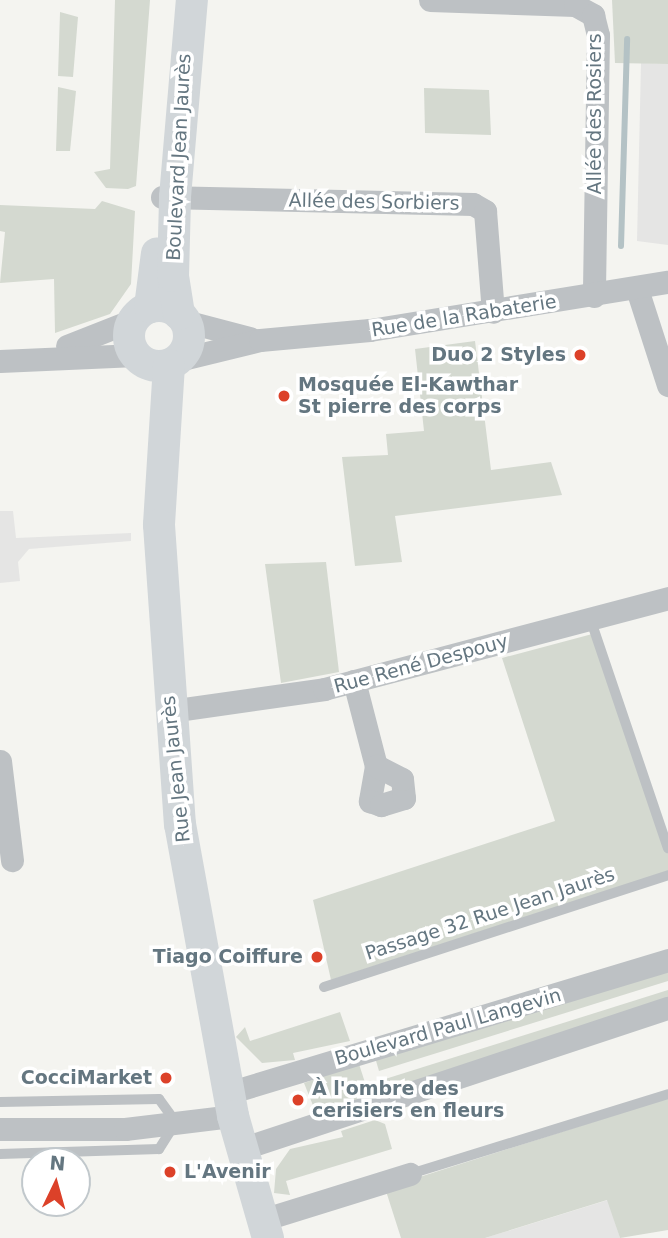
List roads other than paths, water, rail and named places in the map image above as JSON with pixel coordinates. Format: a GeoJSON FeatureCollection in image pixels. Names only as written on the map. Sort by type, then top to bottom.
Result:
{"type":"FeatureCollection","features":[{"type":"Feature","properties":{"kind":"main road","name":"Boulevard Jean Jaurès"},"geometry":{"type":"LineString","coordinates":[[162,315],[175,0]]}},
{"type":"Feature","properties":{"kind":"main road","name":"Boulevard Jean Jaurès"},"geometry":{"type":"LineString","coordinates":[[168,197],[191,0]]}},
{"type":"Feature","properties":{"kind":"main road"},"geometry":{"type":"LineString","coordinates":[[162,315],[188,342],[156,360],[129,342],[162,315]]}},
{"type":"Feature","properties":{"kind":"main road","name":"Rue Jean Jaurès"},"geometry":{"type":"LineString","coordinates":[[156,360],[170,711],[187,869],[231,1105],[265,1229]]}},
{"type":"Feature","properties":{"kind":"street","name":"Allée des Rosiers"},"geometry":{"type":"LineString","coordinates":[[430,0],[575,5],[593,15],[598,35],[594,296]]}},
{"type":"Feature","properties":{"kind":"street","name":"Allée des Sorbiers"},"geometry":{"type":"LineString","coordinates":[[168,197],[473,204],[485,211],[493,312]]}},
{"type":"Feature","properties":{"kind":"street","name":"Rue de la Rabaterie"},"geometry":{"type":"LineString","coordinates":[[10,361],[156,360],[260,340],[493,312],[668,282]]}},
{"type":"Feature","properties":{"kind":"street"},"geometry":{"type":"LineString","coordinates":[[638,289],[668,385]]}},
{"type":"Feature","properties":{"kind":"street","name":"Rue de la Rabaterie"},"geometry":{"type":"LineString","coordinates":[[10,361],[162,315],[260,340]]}},
{"type":"Feature","properties":{"kind":"street","name":"Rue René Despouy"},"geometry":{"type":"LineString","coordinates":[[170,711],[354,681],[668,598]]}},
{"type":"Feature","properties":{"kind":"street"},"geometry":{"type":"LineString","coordinates":[[354,681],[376,766]]}},
{"type":"Feature","properties":{"kind":"street"},"geometry":{"type":"LineString","coordinates":[[0,761],[12,860]]}},
{"type":"Feature","properties":{"kind":"street","name":"Boulevard Paul Langevin"},"geometry":{"type":"LineString","coordinates":[[0,1129],[176,1122],[668,960]]}},
{"type":"Feature","properties":{"kind":"street"},"geometry":{"type":"LineString","coordinates":[[241,1149],[668,1009]]}},
{"type":"Feature","properties":{"kind":"street"},"geometry":{"type":"LineString","coordinates":[[265,1229],[410,1174]]}},
{"type":"Feature","properties":{"kind":"lane"},"geometry":{"type":"LineString","coordinates":[[590,618],[668,848]]}},
{"type":"Feature","properties":{"kind":"lane","name":"Passage 32 Rue Jean Jaurès"},"geometry":{"type":"LineString","coordinates":[[324,987],[668,875]]}},
{"type":"Feature","properties":{"kind":"lane"},"geometry":{"type":"LineString","coordinates":[[410,1174],[668,1094]]}},
{"type":"Feature","properties":{"kind":"lane"},"geometry":{"type":"LineString","coordinates":[[0,1102],[159,1099],[176,1122],[159,1149],[0,1154]]}},
{"type":"Feature","properties":{"kind":"waterway"},"geometry":{"type":"LineString","coordinates":[[621,246],[627,39]]}},
{"type":"Feature","properties":{"kind":"place","name":"Duo 2 Styles"},"geometry":{"type":"Point","coordinates":[580,355]}},
{"type":"Feature","properties":{"kind":"place","name":"Mosquée El-Kawthar St pierre des corps"},"geometry":{"type":"Point","coordinates":[284,396]}},
{"type":"Feature","properties":{"kind":"place","name":"Tiago Coiffure"},"geometry":{"type":"Point","coordinates":[317,957]}},
{"type":"Feature","properties":{"kind":"place","name":"CocciMarket"},"geometry":{"type":"Point","coordinates":[166,1078]}},
{"type":"Feature","properties":{"kind":"place","name":"À l'ombre des cerisiers en fleurs"},"geometry":{"type":"Point","coordinates":[298,1100]}},
{"type":"Feature","properties":{"kind":"place","name":"L'Avenir"},"geometry":{"type":"Point","coordinates":[170,1172]}}]}
